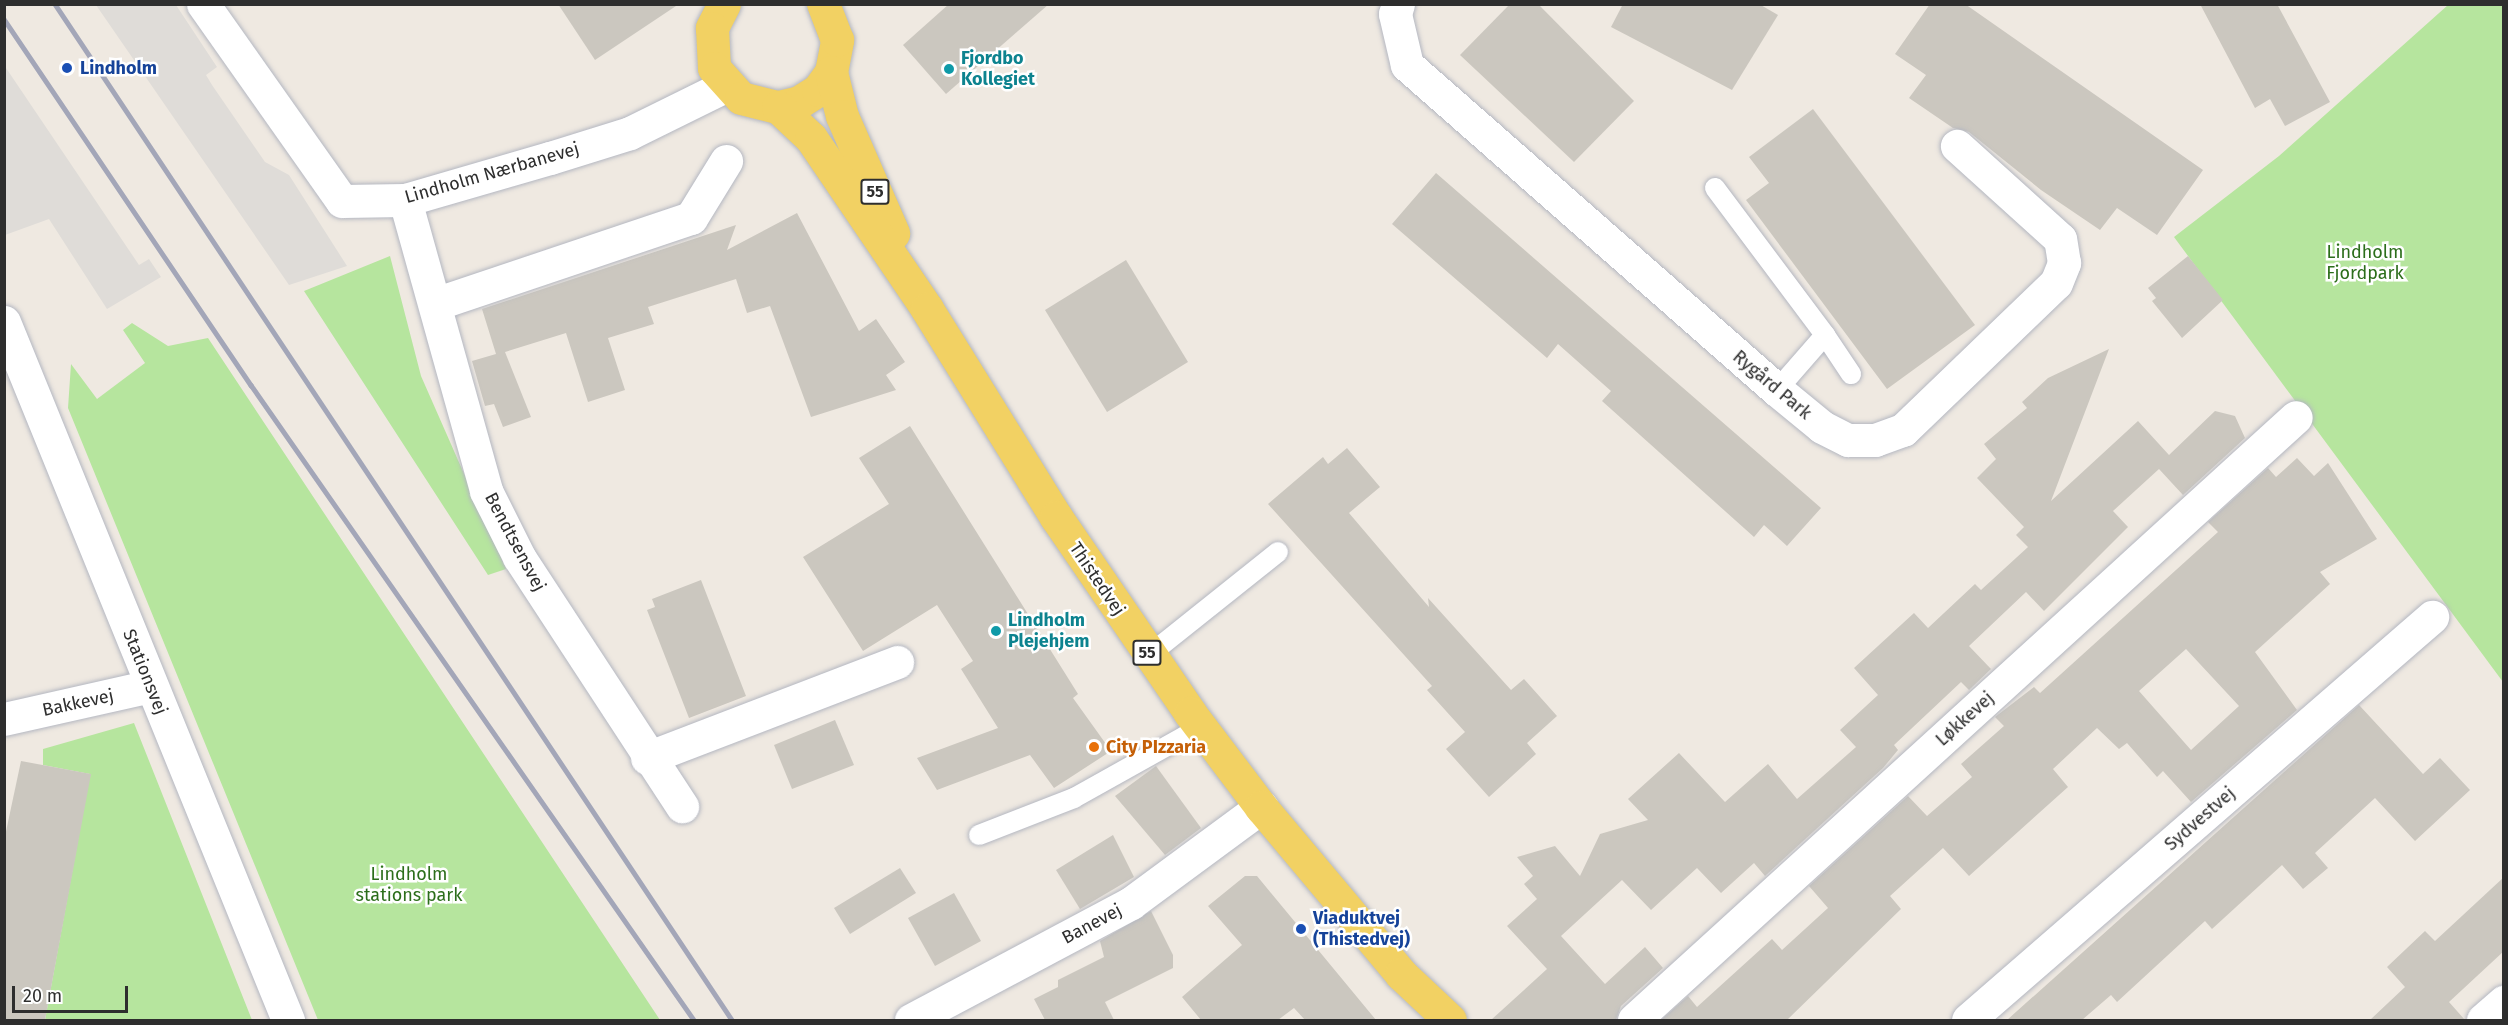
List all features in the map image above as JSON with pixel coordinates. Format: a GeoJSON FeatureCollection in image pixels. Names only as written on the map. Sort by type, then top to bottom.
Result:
{"type":"FeatureCollection","features":[{"type":"Feature","properties":{"kind":"main road","name":"55"},"geometry":{"type":"LineString","coordinates":[[826,5],[837,40],[831,72]]}},
{"type":"Feature","properties":{"kind":"main road"},"geometry":{"type":"LineString","coordinates":[[720,6],[710,48],[725,86]]}},
{"type":"Feature","properties":{"kind":"main road"},"geometry":{"type":"LineString","coordinates":[[778,107],[799,102],[818,90],[831,72]]}},
{"type":"Feature","properties":{"kind":"main road","name":"Thistedvej"},"geometry":{"type":"LineString","coordinates":[[831,72],[842,116],[927,309]]}},
{"type":"Feature","properties":{"kind":"main road","name":"55"},"geometry":{"type":"LineString","coordinates":[[725,86],[741,98],[778,107]]}},
{"type":"Feature","properties":{"kind":"main road","name":"Thistedvej"},"geometry":{"type":"LineString","coordinates":[[778,107],[811,138],[927,309],[1056,517],[1149,655],[1201,727],[1261,807],[1401,974],[1450,1020]]}},
{"type":"Feature","properties":{"kind":"main road","name":"Thistedvej"},"geometry":{"type":"LineString","coordinates":[[1401,974],[1428,1020]]}},
{"type":"Feature","properties":{"kind":"street","name":"Lindholm Nærbanevej"},"geometry":{"type":"LineString","coordinates":[[203,4],[342,201],[405,201],[630,133],[725,86]]}},
{"type":"Feature","properties":{"kind":"street","name":"Rygård Park"},"geometry":{"type":"LineString","coordinates":[[1398,4],[1395,14],[1407,64],[1777,390],[1822,428],[1848,440],[1875,440],[1903,430],[2056,283],[2064,263],[2060,239],[1957,146]]}},
{"type":"Feature","properties":{"kind":"street"},"geometry":{"type":"LineString","coordinates":[[435,304],[691,218],[726,161]]}},
{"type":"Feature","properties":{"kind":"street","name":"Bendtsensvej"},"geometry":{"type":"LineString","coordinates":[[405,201],[486,491],[519,557],[647,758],[682,806]]}},
{"type":"Feature","properties":{"kind":"street","name":"Stationsvej"},"geometry":{"type":"LineString","coordinates":[[4,322],[288,1020]]}},
{"type":"Feature","properties":{"kind":"street","name":"Løkkevej"},"geometry":{"type":"LineString","coordinates":[[1634,1020],[2296,417]]}},
{"type":"Feature","properties":{"kind":"street","name":"Sydvestvej"},"geometry":{"type":"LineString","coordinates":[[1968,1020],[2432,617]]}},
{"type":"Feature","properties":{"kind":"street"},"geometry":{"type":"LineString","coordinates":[[647,758],[897,662]]}},
{"type":"Feature","properties":{"kind":"street","name":"Bakkevej"},"geometry":{"type":"LineString","coordinates":[[4,719],[151,686]]}},
{"type":"Feature","properties":{"kind":"street","name":"Banevej"},"geometry":{"type":"LineString","coordinates":[[911,1020],[1131,903],[1261,807]]}},
{"type":"Feature","properties":{"kind":"street"},"geometry":{"type":"LineString","coordinates":[[2483,1020],[2504,1002]]}},
{"type":"Feature","properties":{"kind":"lane"},"geometry":{"type":"LineString","coordinates":[[1715,188],[1825,335],[1851,374]]}},
{"type":"Feature","properties":{"kind":"lane"},"geometry":{"type":"LineString","coordinates":[[1777,390],[1825,335]]}},
{"type":"Feature","properties":{"kind":"lane"},"geometry":{"type":"LineString","coordinates":[[1149,655],[1278,552]]}},
{"type":"Feature","properties":{"kind":"lane"},"geometry":{"type":"LineString","coordinates":[[979,835],[1074,798],[1201,727]]}},
{"type":"Feature","properties":{"kind":"green space","name":"Lindholm Fjordpark"},"geometry":{"type":"Polygon","coordinates":[[[2448,5],[2503,5],[2503,682],[2174,237],[2279,156],[2448,5]]]}},
{"type":"Feature","properties":{"kind":"green space"},"geometry":{"type":"Polygon","coordinates":[[[390,256],[421,376],[506,569],[488,575],[304,291],[390,256]]]}},
{"type":"Feature","properties":{"kind":"green space","name":"Lindholm stations park"},"geometry":{"type":"Polygon","coordinates":[[[132,323],[168,346],[208,338],[660,1020],[318,1020],[68,408],[71,364],[97,399],[145,363],[123,330],[132,323]]]}},
{"type":"Feature","properties":{"kind":"green space"},"geometry":{"type":"Polygon","coordinates":[[[134,723],[252,1020],[45,1020],[90,774],[43,765],[43,749],[134,723]]]}},
{"type":"Feature","properties":{"kind":"shaded area"},"geometry":{"type":"Polygon","coordinates":[[[96,5],[176,5],[217,67],[206,75],[212,85],[265,162],[289,175],[347,266],[289,285],[96,5]]]}},
{"type":"Feature","properties":{"kind":"shaded area"},"geometry":{"type":"Polygon","coordinates":[[[4,65],[139,265],[149,259],[161,277],[107,309],[49,219],[5,235],[4,65]]]}},
{"type":"Feature","properties":{"kind":"building"},"geometry":{"type":"Polygon","coordinates":[[[558,4],[679,4],[595,60],[558,4]]]}},
{"type":"Feature","properties":{"kind":"building","name":"Fjordbo Kollegiet"},"geometry":{"type":"Polygon","coordinates":[[[949,4],[1049,4],[946,94],[903,45],[949,4]]]}},
{"type":"Feature","properties":{"kind":"building"},"geometry":{"type":"Polygon","coordinates":[[[1510,4],[1538,4],[1634,101],[1574,162],[1460,55],[1510,4]]]}},
{"type":"Feature","properties":{"kind":"building"},"geometry":{"type":"Polygon","coordinates":[[[1623,4],[1759,4],[1778,15],[1732,90],[1611,27],[1623,4]]]}},
{"type":"Feature","properties":{"kind":"building"},"geometry":{"type":"Polygon","coordinates":[[[1930,4],[1965,4],[2203,170],[2157,235],[2117,208],[2100,230],[2041,190],[1969,132],[1953,128],[1909,98],[1926,75],[1895,54],[1930,4]]]}},
{"type":"Feature","properties":{"kind":"building"},"geometry":{"type":"Polygon","coordinates":[[[2200,4],[2277,4],[2330,102],[2285,126],[2270,99],[2255,108],[2200,4]]]}},
{"type":"Feature","properties":{"kind":"building"},"geometry":{"type":"Polygon","coordinates":[[[1813,109],[1975,325],[1887,389],[1746,200],[1769,183],[1749,157],[1813,109]]]}},
{"type":"Feature","properties":{"kind":"building"},"geometry":{"type":"Polygon","coordinates":[[[1436,173],[1821,508],[1787,546],[1764,525],[1754,537],[1602,401],[1611,391],[1558,344],[1547,358],[1392,224],[1436,173]]]}},
{"type":"Feature","properties":{"kind":"building"},"geometry":{"type":"Polygon","coordinates":[[[797,213],[859,331],[876,319],[905,362],[886,375],[896,390],[811,417],[770,306],[747,313],[736,279],[648,307],[654,324],[608,338],[625,390],[588,402],[566,333],[505,352],[531,417],[503,427],[494,404],[485,406],[472,361],[496,354],[482,309],[736,225],[727,250],[797,213]]]}},
{"type":"Feature","properties":{"kind":"building"},"geometry":{"type":"Polygon","coordinates":[[[2188,256],[2223,300],[2182,338],[2152,301],[2156,298],[2148,288],[2188,256]]]}},
{"type":"Feature","properties":{"kind":"building"},"geometry":{"type":"Polygon","coordinates":[[[1126,260],[1188,362],[1107,412],[1045,310],[1126,260]]]}},
{"type":"Feature","properties":{"kind":"building"},"geometry":{"type":"Polygon","coordinates":[[[2109,349],[2051,501],[2138,421],[2169,455],[2215,411],[2235,416],[2245,438],[2183,495],[2159,469],[2113,511],[2128,527],[2044,611],[2026,592],[1969,646],[1991,669],[1969,690],[1961,682],[1894,745],[1898,750],[1883,768],[1765,876],[1754,863],[1721,893],[1697,868],[1651,910],[1622,880],[1561,936],[1605,984],[1645,947],[1663,968],[1621,1006],[1616,1020],[1491,1020],[1547,969],[1507,926],[1537,899],[1524,884],[1533,876],[1517,857],[1555,846],[1580,876],[1600,834],[1648,820],[1628,799],[1679,753],[1725,802],[1768,764],[1797,799],[1856,747],[1840,730],[1878,695],[1854,668],[1914,613],[1928,628],[1975,584],[1981,590],[2028,547],[2016,535],[2024,527],[1977,478],[1996,459],[1984,444],[2027,408],[2022,402],[2048,378],[2109,349]]]}},
{"type":"Feature","properties":{"kind":"building","name":"Lindholm Plejehjem"},"geometry":{"type":"Polygon","coordinates":[[[910,426],[1078,694],[1073,698],[1111,751],[1054,788],[1030,755],[937,790],[917,758],[998,728],[961,669],[973,661],[937,605],[863,651],[803,557],[889,504],[859,458],[910,426]]]}},
{"type":"Feature","properties":{"kind":"building"},"geometry":{"type":"Polygon","coordinates":[[[1347,448],[1380,487],[1349,513],[1429,607],[1428,598],[1511,690],[1524,679],[1557,716],[1527,743],[1536,754],[1489,797],[1446,749],[1465,732],[1427,690],[1432,686],[1268,504],[1323,457],[1328,464],[1347,448]]]}},
{"type":"Feature","properties":{"kind":"building"},"geometry":{"type":"Polygon","coordinates":[[[2297,458],[2314,476],[2328,463],[2377,539],[2320,572],[2330,584],[2255,652],[2297,710],[2191,802],[2163,771],[2157,777],[2127,743],[2119,749],[2097,728],[2053,769],[2068,787],[1969,876],[1943,848],[1890,896],[1901,909],[1787,1020],[1661,1020],[1688,996],[1697,1007],[1772,939],[1782,950],[1828,908],[1809,886],[1908,796],[1927,816],[1972,777],[1961,764],[2004,726],[1995,717],[2034,687],[2040,693],[2218,532],[2208,522],[2268,468],[2276,477],[2297,458]],[[2186,649],[2139,691],[2191,750],[2239,706],[2186,649]]]}},
{"type":"Feature","properties":{"kind":"building"},"geometry":{"type":"Polygon","coordinates":[[[701,580],[746,696],[689,718],[647,610],[655,607],[652,599],[701,580]]]}},
{"type":"Feature","properties":{"kind":"building"},"geometry":{"type":"Polygon","coordinates":[[[2359,705],[2423,774],[2440,758],[2470,790],[2415,841],[2375,798],[2315,853],[2328,868],[2303,889],[2282,865],[2212,929],[2205,921],[2117,1002],[2111,995],[2082,1020],[2007,1020],[2359,705]]]}},
{"type":"Feature","properties":{"kind":"building"},"geometry":{"type":"Polygon","coordinates":[[[835,720],[854,765],[792,789],[774,745],[835,720]]]}},
{"type":"Feature","properties":{"kind":"building"},"geometry":{"type":"Polygon","coordinates":[[[21,761],[91,774],[45,1020],[4,1020],[4,841],[21,761]]]}},
{"type":"Feature","properties":{"kind":"building"},"geometry":{"type":"Polygon","coordinates":[[[1156,766],[1201,828],[1165,855],[1115,796],[1156,766]]]}},
{"type":"Feature","properties":{"kind":"building"},"geometry":{"type":"Polygon","coordinates":[[[1113,835],[1134,877],[1080,909],[1056,870],[1113,835]]]}},
{"type":"Feature","properties":{"kind":"building"},"geometry":{"type":"Polygon","coordinates":[[[900,868],[916,893],[850,934],[834,908],[900,868]]]}},
{"type":"Feature","properties":{"kind":"building"},"geometry":{"type":"Polygon","coordinates":[[[1245,876],[1257,876],[1376,1020],[1305,1020],[1294,1008],[1278,1020],[1201,1020],[1182,997],[1242,945],[1208,906],[1245,876]]]}},
{"type":"Feature","properties":{"kind":"building"},"geometry":{"type":"Polygon","coordinates":[[[2504,877],[2504,951],[2449,1002],[2465,1020],[2370,1020],[2405,987],[2387,967],[2425,931],[2435,941],[2504,877]]]}},
{"type":"Feature","properties":{"kind":"building"},"geometry":{"type":"Polygon","coordinates":[[[954,893],[981,941],[935,966],[908,918],[954,893]]]}},
{"type":"Feature","properties":{"kind":"building"},"geometry":{"type":"Polygon","coordinates":[[[1151,911],[1173,955],[1173,968],[1105,1002],[1114,1020],[1045,1020],[1034,999],[1058,987],[1058,980],[1104,957],[1100,941],[1151,911]]]}},
{"type":"Feature","properties":{"kind":"railway"},"geometry":{"type":"LineString","coordinates":[[55,4],[732,1020]]}},
{"type":"Feature","properties":{"kind":"railway"},"geometry":{"type":"LineString","coordinates":[[4,19],[251,385],[694,1020]]}},
{"type":"Feature","properties":{"kind":"place","name":"Lindholm"},"geometry":{"type":"Point","coordinates":[67,68]}},
{"type":"Feature","properties":{"kind":"place","name":"Fjordbo Kollegiet"},"geometry":{"type":"Point","coordinates":[949,69]}},
{"type":"Feature","properties":{"kind":"place","name":"Lindholm Plejehjem"},"geometry":{"type":"Point","coordinates":[996,631]}},
{"type":"Feature","properties":{"kind":"place","name":"City PIzzaria"},"geometry":{"type":"Point","coordinates":[1094,747]}},
{"type":"Feature","properties":{"kind":"place","name":"Viaduktvej (Thistedvej)"},"geometry":{"type":"Point","coordinates":[1301,929]}}]}
